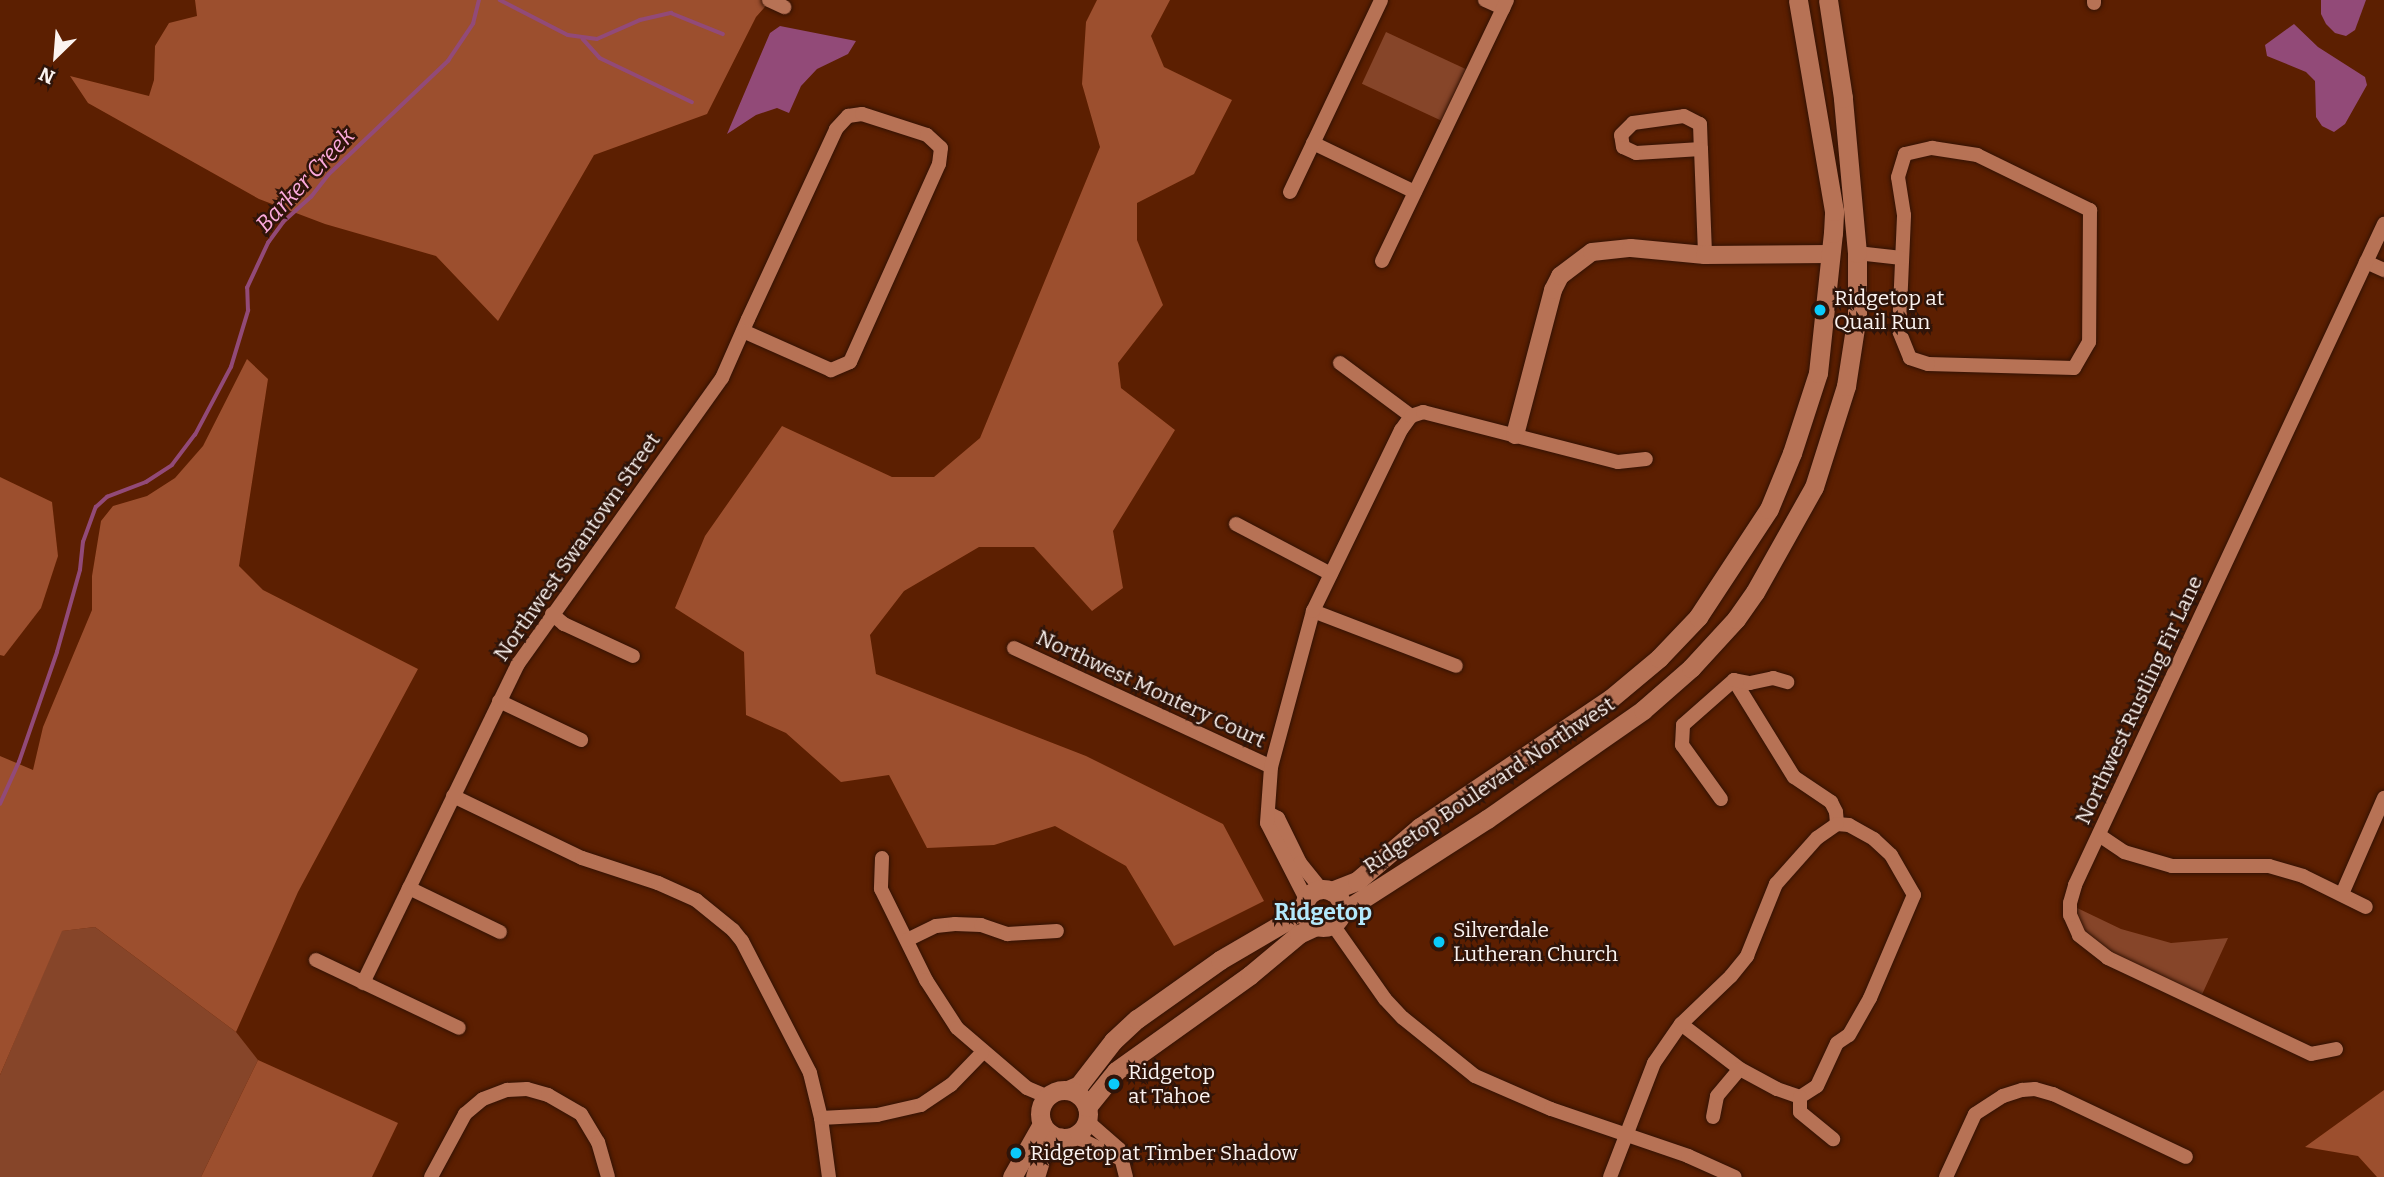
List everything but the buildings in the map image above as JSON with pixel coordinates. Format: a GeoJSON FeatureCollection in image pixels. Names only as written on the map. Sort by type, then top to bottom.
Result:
{"type":"FeatureCollection","features":[{"type":"Feature","properties":{"kind":"main road","name":"Ridgetop Boulevard Northwest"},"geometry":{"type":"LineString","coordinates":[[1068,1090],[1079,1085],[1113,1041],[1137,1019],[1220,961],[1285,922],[1315,896],[1357,881],[1420,827],[1611,699],[1659,658],[1698,617],[1769,509],[1792,453],[1818,373],[1828,298],[1834,211],[1798,0]]}},
{"type":"Feature","properties":{"kind":"main road","name":"Ridgetop Boulevard Northwest"},"geometry":{"type":"LineString","coordinates":[[1035,1177],[1041,1157],[1077,1126],[1116,1071],[1250,975],[1299,934],[1330,921],[1487,819],[1643,710],[1691,668],[1736,619],[1775,559],[1814,487],[1834,431],[1853,351],[1857,253],[1843,98],[1828,0]]}},
{"type":"Feature","properties":{"kind":"main road"},"geometry":{"type":"LineString","coordinates":[[1829,254],[1836,243],[1845,241],[1853,245],[1857,253]]}},
{"type":"Feature","properties":{"kind":"main road"},"geometry":{"type":"LineString","coordinates":[[1315,896],[1338,897],[1330,921],[1306,917],[1315,896]]}},
{"type":"Feature","properties":{"kind":"main road"},"geometry":{"type":"LineString","coordinates":[[1012,1177],[1041,1106],[1068,1090],[1080,1096],[1077,1126],[1054,1136],[1041,1106]]}},
{"type":"Feature","properties":{"kind":"street"},"geometry":{"type":"LineString","coordinates":[[769,0],[784,7]]}},
{"type":"Feature","properties":{"kind":"street"},"geometry":{"type":"LineString","coordinates":[[1290,192],[1381,0]]}},
{"type":"Feature","properties":{"kind":"street"},"geometry":{"type":"LineString","coordinates":[[1382,261],[1505,4],[1485,0]]}},
{"type":"Feature","properties":{"kind":"street","name":"Northwest Swantown Street"},"geometry":{"type":"LineString","coordinates":[[363,983],[526,650],[722,379],[743,331],[836,130],[848,116],[862,114],[927,135],[941,148],[939,164],[850,362],[831,370],[743,331]]}},
{"type":"Feature","properties":{"kind":"street"},"geometry":{"type":"LineString","coordinates":[[1701,149],[1636,153],[1623,147],[1621,135],[1633,123],[1684,116],[1694,118],[1700,124],[1701,149],[1705,255]]}},
{"type":"Feature","properties":{"kind":"street"},"geometry":{"type":"LineString","coordinates":[[1313,143],[1415,192]]}},
{"type":"Feature","properties":{"kind":"street"},"geometry":{"type":"LineString","coordinates":[[1932,148],[1977,155],[2090,210],[2089,342],[2074,368],[1928,364],[1910,358],[1899,331],[1902,258],[1904,215],[1898,177],[1905,155],[1932,148]]}},
{"type":"Feature","properties":{"kind":"street","name":"Northwest Rustling Fir Lane"},"geometry":{"type":"LineString","coordinates":[[2336,1049],[2311,1054],[2108,958],[2088,944],[2073,925],[2070,903],[2075,885],[2384,224]]}},
{"type":"Feature","properties":{"kind":"street"},"geometry":{"type":"LineString","coordinates":[[1516,435],[1547,308],[1560,276],[1592,252],[1608,249],[1705,255],[1829,254]]}},
{"type":"Feature","properties":{"kind":"street"},"geometry":{"type":"LineString","coordinates":[[1857,253],[1902,258]]}},
{"type":"Feature","properties":{"kind":"street"},"geometry":{"type":"LineString","coordinates":[[2366,261],[2384,270]]}},
{"type":"Feature","properties":{"kind":"street"},"geometry":{"type":"LineString","coordinates":[[1339,363],[1411,416]]}},
{"type":"Feature","properties":{"kind":"street"},"geometry":{"type":"LineString","coordinates":[[1315,896],[1278,818],[1268,813],[1271,767],[1313,611],[1401,430],[1411,416],[1423,412],[1618,462],[1646,459]]}},
{"type":"Feature","properties":{"kind":"street"},"geometry":{"type":"LineString","coordinates":[[1236,524],[1331,574]]}},
{"type":"Feature","properties":{"kind":"street"},"geometry":{"type":"LineString","coordinates":[[1313,611],[1457,666]]}},
{"type":"Feature","properties":{"kind":"street"},"geometry":{"type":"LineString","coordinates":[[552,614],[564,624],[633,656]]}},
{"type":"Feature","properties":{"kind":"street","name":"Northwest Montery Court"},"geometry":{"type":"LineString","coordinates":[[1014,648],[1271,767]]}},
{"type":"Feature","properties":{"kind":"street"},"geometry":{"type":"LineString","coordinates":[[1734,680],[1750,683],[1773,678],[1787,682]]}},
{"type":"Feature","properties":{"kind":"street"},"geometry":{"type":"LineString","coordinates":[[1734,680],[1794,777],[1831,802],[1836,812],[1837,824]]}},
{"type":"Feature","properties":{"kind":"street"},"geometry":{"type":"LineString","coordinates":[[1721,799],[1682,745],[1683,725],[1734,680]]}},
{"type":"Feature","properties":{"kind":"street"},"geometry":{"type":"LineString","coordinates":[[499,701],[581,740]]}},
{"type":"Feature","properties":{"kind":"street"},"geometry":{"type":"LineString","coordinates":[[453,796],[582,858],[658,883],[696,900],[717,914],[742,941],[789,1029],[813,1081],[829,1177]]}},
{"type":"Feature","properties":{"kind":"street"},"geometry":{"type":"LineString","coordinates":[[2342,894],[2384,798]]}},
{"type":"Feature","properties":{"kind":"street"},"geometry":{"type":"LineString","coordinates":[[1610,1177],[1654,1063],[1681,1024],[1731,976],[1747,956],[1776,884],[1818,838],[1837,824],[1849,825],[1874,839],[1891,855],[1914,895],[1870,998],[1849,1035],[1837,1043],[1817,1086],[1800,1097]]}},
{"type":"Feature","properties":{"kind":"street"},"geometry":{"type":"LineString","coordinates":[[2099,835],[2124,852],[2152,862],[2200,868],[2269,866],[2303,876],[2366,907]]}},
{"type":"Feature","properties":{"kind":"street"},"geometry":{"type":"LineString","coordinates":[[882,858],[881,889],[926,981],[957,1028],[1041,1106]]}},
{"type":"Feature","properties":{"kind":"street"},"geometry":{"type":"LineString","coordinates":[[409,888],[500,932]]}},
{"type":"Feature","properties":{"kind":"street"},"geometry":{"type":"LineString","coordinates":[[1330,921],[1385,999],[1403,1018],[1475,1076],[1551,1109],[1688,1156],[1735,1177]]}},
{"type":"Feature","properties":{"kind":"street"},"geometry":{"type":"LineString","coordinates":[[907,940],[936,926],[955,924],[981,925],[1007,934],[1057,931]]}},
{"type":"Feature","properties":{"kind":"street"},"geometry":{"type":"LineString","coordinates":[[316,960],[459,1028]]}},
{"type":"Feature","properties":{"kind":"street"},"geometry":{"type":"LineString","coordinates":[[1681,1024],[1740,1069],[1777,1089],[1800,1097]]}},
{"type":"Feature","properties":{"kind":"street"},"geometry":{"type":"LineString","coordinates":[[821,1118],[877,1115],[921,1105],[951,1085],[982,1053]]}},
{"type":"Feature","properties":{"kind":"street"},"geometry":{"type":"LineString","coordinates":[[1713,1117],[1717,1096],[1740,1069]]}},
{"type":"Feature","properties":{"kind":"street"},"geometry":{"type":"LineString","coordinates":[[1945,1177],[1975,1114],[2003,1096],[2035,1088],[2186,1157]]}},
{"type":"Feature","properties":{"kind":"street"},"geometry":{"type":"LineString","coordinates":[[431,1177],[465,1114],[483,1098],[507,1090],[527,1089],[548,1095],[580,1114],[598,1142],[608,1177]]}},
{"type":"Feature","properties":{"kind":"street"},"geometry":{"type":"LineString","coordinates":[[1800,1097],[1800,1112],[1833,1139]]}},
{"type":"Feature","properties":{"kind":"street"},"geometry":{"type":"LineString","coordinates":[[1077,1126],[1119,1149],[1119,1158],[1126,1177]]}},
{"type":"Feature","properties":{"kind":"shaded area"},"geometry":{"type":"Polygon","coordinates":[[[195,0],[771,0],[756,17],[707,114],[594,155],[498,321],[436,256],[325,224],[259,199],[88,103],[70,76],[149,96],[154,80],[155,46],[169,23],[197,16],[195,0]]]}},
{"type":"Feature","properties":{"kind":"shaded area"},"geometry":{"type":"Polygon","coordinates":[[[1097,0],[1170,0],[1151,36],[1164,67],[1232,100],[1194,174],[1137,203],[1137,240],[1163,305],[1118,363],[1121,388],[1175,430],[1113,531],[1123,588],[1092,611],[1034,547],[979,547],[904,591],[870,635],[876,674],[1086,756],[1223,824],[1264,901],[1174,946],[1126,866],[1055,826],[994,845],[927,848],[889,775],[841,782],[786,733],[746,715],[744,652],[675,608],[705,536],[782,426],[892,477],[934,477],[980,438],[1100,147],[1082,84],[1086,22],[1097,0]]]}},
{"type":"Feature","properties":{"kind":"shaded area"},"geometry":{"type":"Polygon","coordinates":[[[2321,0],[2366,0],[2355,30],[2346,36],[2335,33],[2321,14],[2321,0]]]}},
{"type":"Feature","properties":{"kind":"shaded area"},"geometry":{"type":"Polygon","coordinates":[[[2294,24],[2318,47],[2365,77],[2367,85],[2345,124],[2334,132],[2322,126],[2316,117],[2315,81],[2306,72],[2267,56],[2265,45],[2294,24]]]}},
{"type":"Feature","properties":{"kind":"shaded area"},"geometry":{"type":"Polygon","coordinates":[[[780,26],[856,41],[848,54],[817,69],[801,86],[789,113],[777,108],[756,115],[727,134],[770,33],[780,26]]]}},
{"type":"Feature","properties":{"kind":"shaded area"},"geometry":{"type":"Polygon","coordinates":[[[1386,32],[1467,70],[1443,121],[1362,84],[1386,32]]]}},
{"type":"Feature","properties":{"kind":"shaded area"},"geometry":{"type":"Polygon","coordinates":[[[247,359],[268,379],[239,566],[263,590],[418,669],[298,892],[236,1032],[95,927],[62,931],[0,1075],[0,756],[33,770],[43,727],[92,610],[92,576],[101,521],[113,506],[147,496],[175,478],[203,446],[247,359]]]}},
{"type":"Feature","properties":{"kind":"shaded area"},"geometry":{"type":"Polygon","coordinates":[[[0,477],[52,502],[58,556],[41,608],[4,656],[0,655],[0,477]]]}},
{"type":"Feature","properties":{"kind":"shaded area"},"geometry":{"type":"Polygon","coordinates":[[[2073,906],[2121,929],[2171,943],[2228,938],[2199,1001],[2088,944],[2073,906]]]}},
{"type":"Feature","properties":{"kind":"shaded area"},"geometry":{"type":"Polygon","coordinates":[[[95,927],[236,1032],[258,1060],[201,1177],[0,1177],[0,1075],[61,931],[95,927]]]}},
{"type":"Feature","properties":{"kind":"shaded area"},"geometry":{"type":"Polygon","coordinates":[[[258,1060],[398,1123],[372,1177],[201,1177],[258,1060]]]}},
{"type":"Feature","properties":{"kind":"shaded area"},"geometry":{"type":"Polygon","coordinates":[[[2384,1090],[2384,1177],[2377,1177],[2358,1156],[2305,1147],[2384,1090]]]}},
{"type":"Feature","properties":{"kind":"waterway","name":"Barker Creek"},"geometry":{"type":"LineString","coordinates":[[0,804],[19,762],[57,652],[80,570],[83,542],[96,507],[107,497],[146,482],[172,465],[195,435],[231,367],[248,311],[247,288],[268,243],[283,222],[311,197],[328,175],[448,61],[473,24],[479,0]]}},
{"type":"Feature","properties":{"kind":"waterway"},"geometry":{"type":"LineString","coordinates":[[500,0],[568,35],[597,39],[640,20],[671,13],[723,34]]}},
{"type":"Feature","properties":{"kind":"waterway"},"geometry":{"type":"LineString","coordinates":[[583,39],[600,58],[692,102]]}},
{"type":"Feature","properties":{"kind":"place","name":"Ridgetop at Quail Run"},"geometry":{"type":"Point","coordinates":[1820,310]}},
{"type":"Feature","properties":{"kind":"place","name":"Silverdale Lutheran Church"},"geometry":{"type":"Point","coordinates":[1439,942]}},
{"type":"Feature","properties":{"kind":"place","name":"Ridgetop at Tahoe"},"geometry":{"type":"Point","coordinates":[1114,1084]}},
{"type":"Feature","properties":{"kind":"place","name":"Ridgetop at Timber Shadow"},"geometry":{"type":"Point","coordinates":[1016,1153]}},
{"type":"Feature","properties":{"kind":"district","name":"Ridgetop"},"geometry":{"type":"Point","coordinates":[1323,912]}}]}
